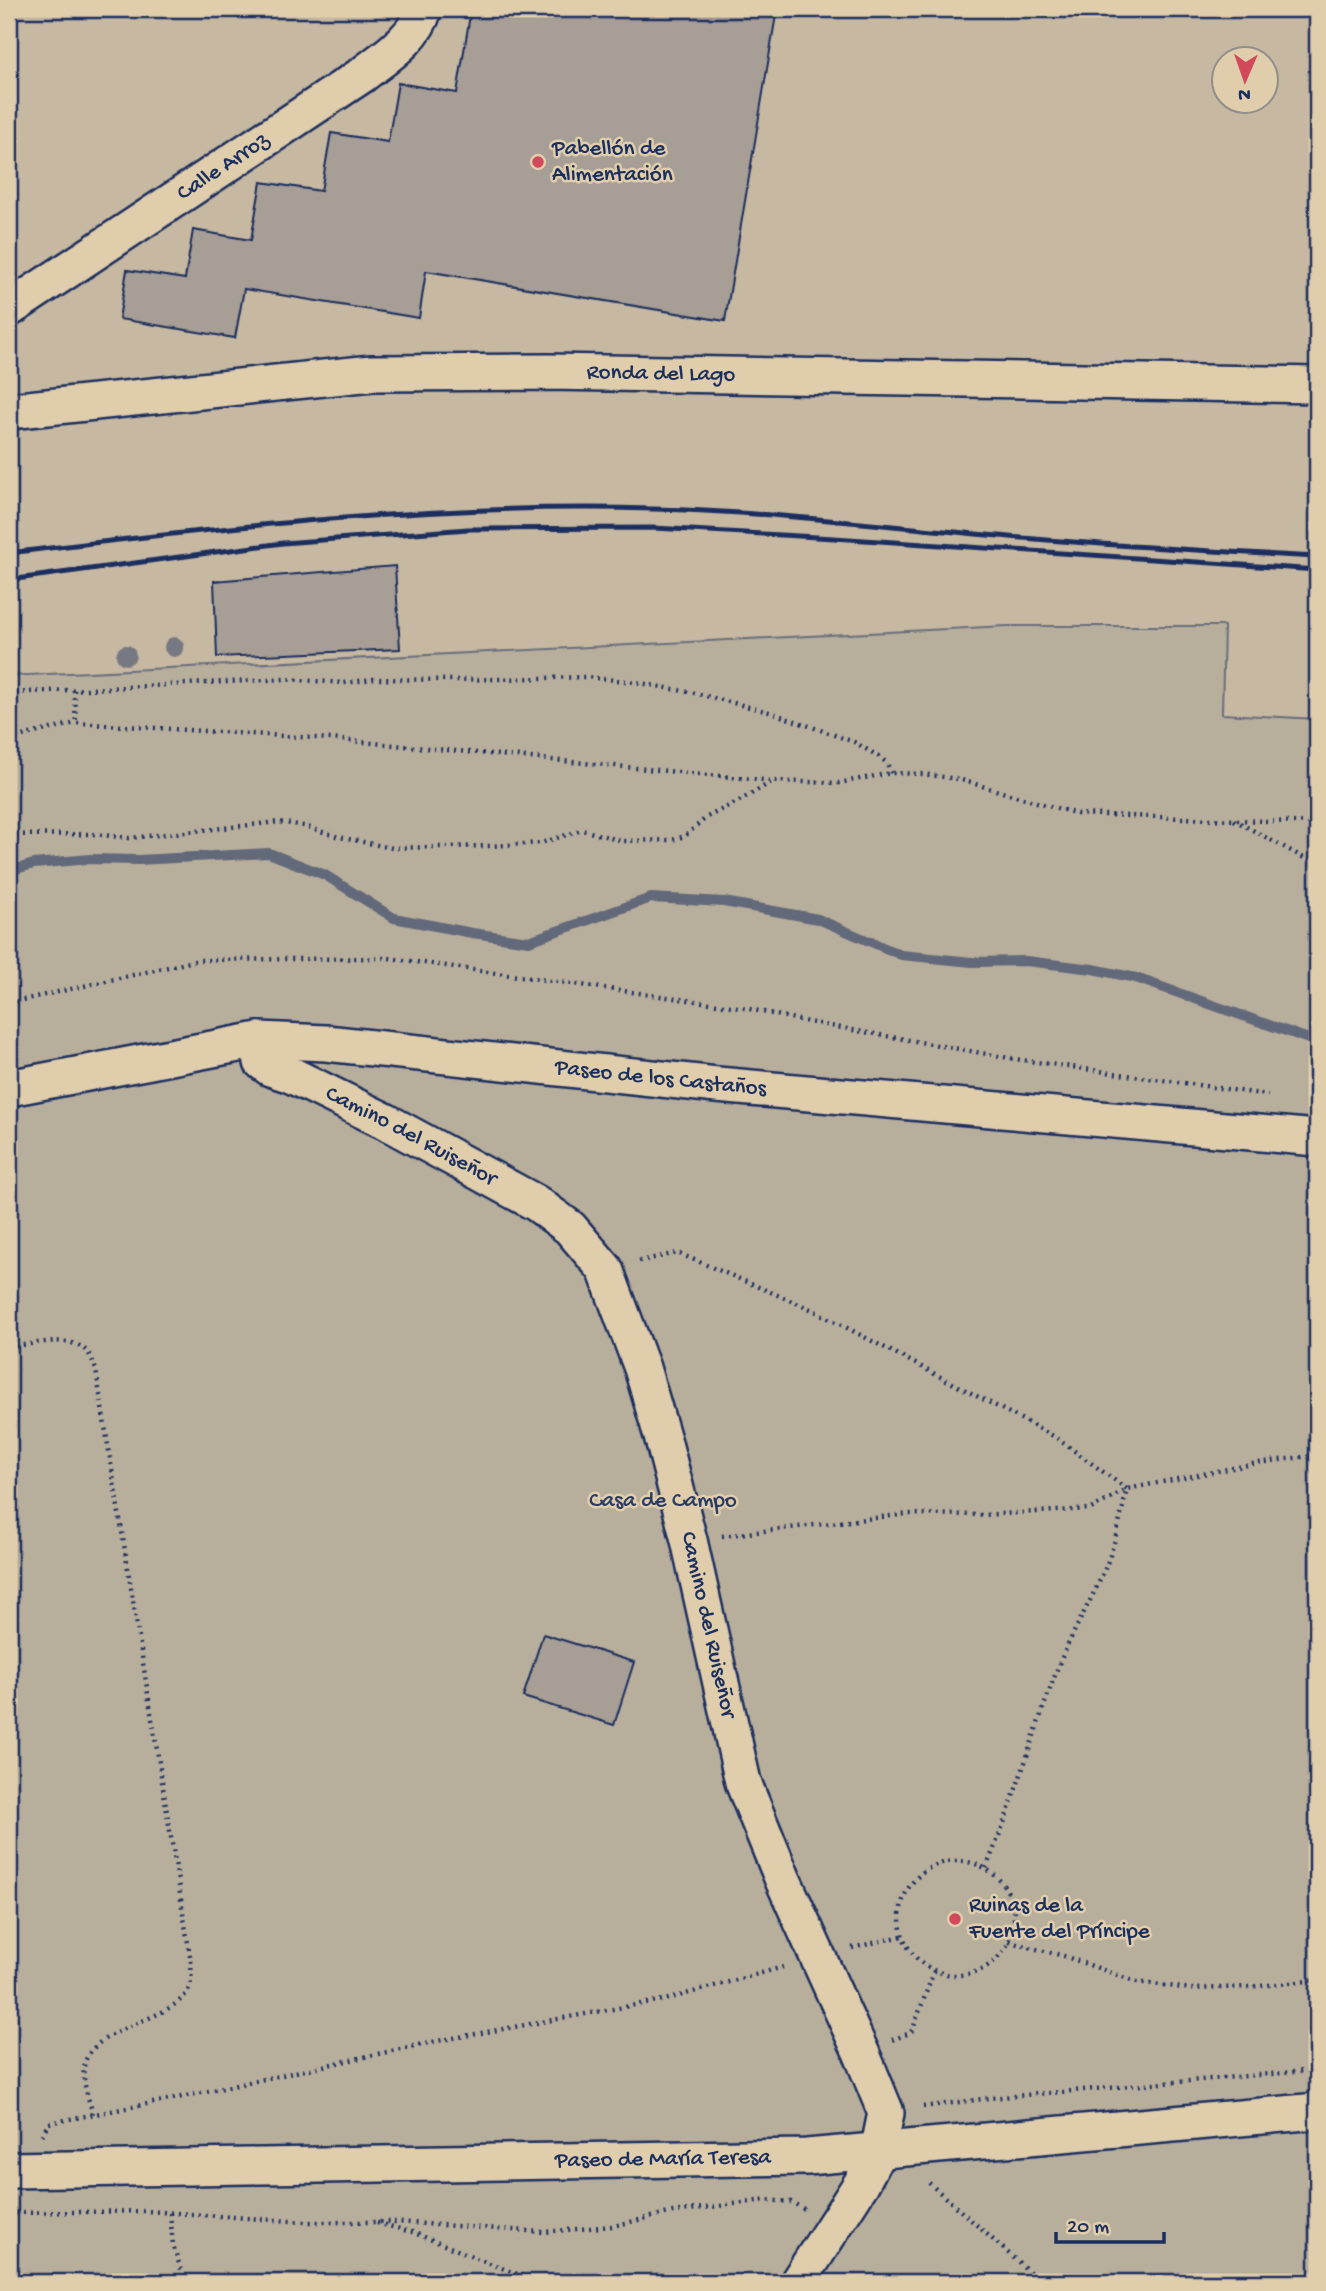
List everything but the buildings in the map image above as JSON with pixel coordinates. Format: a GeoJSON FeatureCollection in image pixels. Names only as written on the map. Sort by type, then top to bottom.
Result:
{"type":"FeatureCollection","features":[{"type":"Feature","properties":{"kind":"street","name":"Calle Arroz"},"geometry":{"type":"LineString","coordinates":[[9,309],[362,75],[394,51],[413,31],[424,9]]}},
{"type":"Feature","properties":{"kind":"street","name":"Ronda del Lago"},"geometry":{"type":"LineString","coordinates":[[9,411],[372,373],[548,372],[1317,385]]}},
{"type":"Feature","properties":{"kind":"street","name":"Paseo de los Castaños"},"geometry":{"type":"LineString","coordinates":[[9,1088],[259,1040],[326,1043],[717,1085],[1317,1138]]}},
{"type":"Feature","properties":{"kind":"street","name":"Camino del Ruiseñor"},"geometry":{"type":"LineString","coordinates":[[259,1040],[262,1062],[270,1068],[291,1074],[385,1121],[537,1203],[570,1228],[605,1269],[642,1368],[689,1540],[743,1782],[783,1880],[862,2052],[886,2113]]}},
{"type":"Feature","properties":{"kind":"street","name":"Paseo de María Teresa"},"geometry":{"type":"LineString","coordinates":[[9,2170],[807,2157],[1317,2111]]}},
{"type":"Feature","properties":{"kind":"street"},"geometry":{"type":"LineString","coordinates":[[799,2282],[878,2152],[886,2113]]}},
{"type":"Feature","properties":{"kind":"path"},"geometry":{"type":"LineString","coordinates":[[9,692],[285,679],[344,683],[373,680],[586,677],[635,682],[694,693],[773,713],[853,743],[887,763],[891,773]]}},
{"type":"Feature","properties":{"kind":"path"},"geometry":{"type":"LineString","coordinates":[[74,690],[76,723]]}},
{"type":"Feature","properties":{"kind":"path"},"geometry":{"type":"LineString","coordinates":[[9,739],[76,723],[331,739],[773,781],[839,783],[891,773],[923,774],[958,779],[1077,814],[1317,823]]}},
{"type":"Feature","properties":{"kind":"path"},"geometry":{"type":"LineString","coordinates":[[9,835],[92,834],[130,838],[278,822],[391,848],[541,843],[582,830],[622,841],[672,840],[685,836],[707,817],[773,781]]}},
{"type":"Feature","properties":{"kind":"path"},"geometry":{"type":"LineString","coordinates":[[1233,820],[1317,865]]}},
{"type":"Feature","properties":{"kind":"path"},"geometry":{"type":"LineString","coordinates":[[9,1003],[199,960],[389,958],[745,1008],[1015,1059],[1269,1095]]}},
{"type":"Feature","properties":{"kind":"path"},"geometry":{"type":"LineString","coordinates":[[605,1269],[678,1253],[690,1258],[813,1310],[966,1389],[1055,1437],[1128,1489]]}},
{"type":"Feature","properties":{"kind":"path"},"geometry":{"type":"LineString","coordinates":[[9,1348],[73,1342],[89,1353],[96,1370],[191,1962],[192,1976],[187,1992],[170,2008],[110,2036],[90,2051],[84,2066],[93,2115]]}},
{"type":"Feature","properties":{"kind":"path"},"geometry":{"type":"LineString","coordinates":[[689,1540],[908,1514],[982,1515],[1091,1509],[1128,1489],[1258,1463],[1317,1455]]}},
{"type":"Feature","properties":{"kind":"path"},"geometry":{"type":"LineString","coordinates":[[986,1868],[1009,1813],[1059,1664],[1116,1539],[1128,1489]]}},
{"type":"Feature","properties":{"kind":"path"},"geometry":{"type":"LineString","coordinates":[[970,1862],[986,1868],[1000,1879],[1009,1893],[1014,1910],[1014,1926],[1009,1942],[999,1957],[986,1968],[969,1974],[951,1975],[934,1971],[920,1962],[909,1950],[902,1936],[899,1919],[902,1901],[909,1885],[921,1873],[936,1864],[970,1862]]}},
{"type":"Feature","properties":{"kind":"path"},"geometry":{"type":"LineString","coordinates":[[43,2170],[42,2133],[49,2123],[437,2041],[668,2000],[902,1936]]}},
{"type":"Feature","properties":{"kind":"path"},"geometry":{"type":"LineString","coordinates":[[1009,1942],[1064,1956],[1137,1982],[1192,1989],[1250,1987],[1317,1980]]}},
{"type":"Feature","properties":{"kind":"path"},"geometry":{"type":"LineString","coordinates":[[862,2052],[910,2033],[934,1971]]}},
{"type":"Feature","properties":{"kind":"path"},"geometry":{"type":"LineString","coordinates":[[886,2113],[990,2098],[1317,2070]]}},
{"type":"Feature","properties":{"kind":"path"},"geometry":{"type":"LineString","coordinates":[[929,2183],[1041,2282]]}},
{"type":"Feature","properties":{"kind":"path"},"geometry":{"type":"LineString","coordinates":[[9,2213],[147,2211],[305,2222],[374,2222],[543,2232],[613,2226],[673,2212],[765,2200],[791,2202],[835,2226]]}},
{"type":"Feature","properties":{"kind":"path"},"geometry":{"type":"LineString","coordinates":[[170,2213],[173,2245],[185,2282]]}},
{"type":"Feature","properties":{"kind":"path"},"geometry":{"type":"LineString","coordinates":[[374,2222],[412,2232],[537,2282]]}},
{"type":"Feature","properties":{"kind":"shaded area"},"geometry":{"type":"Polygon","coordinates":[[[9,9],[1317,9],[1317,719],[1222,714],[1224,626],[1007,626],[9,676],[9,9]]]}},
{"type":"Feature","properties":{"kind":"green space","name":"Casa de Campo"},"geometry":{"type":"Polygon","coordinates":[[[1007,626],[1224,626],[1222,714],[1317,719],[1317,2282],[9,2282],[9,676],[1007,626]]]}},
{"type":"Feature","properties":{"kind":"waterway"},"geometry":{"type":"LineString","coordinates":[[9,871],[34,864],[90,859],[138,860],[269,853],[325,875],[394,918],[529,941],[651,898],[724,902],[818,919],[901,955],[972,962],[1026,961],[1093,969],[1136,978],[1317,1042]]}},
{"type":"Feature","properties":{"kind":"railway"},"geometry":{"type":"LineString","coordinates":[[9,553],[330,519],[411,513],[572,508],[752,514],[1047,540],[1317,557]]}},
{"type":"Feature","properties":{"kind":"railway"},"geometry":{"type":"LineString","coordinates":[[9,580],[283,543],[468,529],[654,528],[1317,570]]}},
{"type":"Feature","properties":{"kind":"place","name":"Pabellón de Alimentación"},"geometry":{"type":"Point","coordinates":[538,162]}},
{"type":"Feature","properties":{"kind":"place","name":"Ruinas de la Fuente del Príncipe"},"geometry":{"type":"Point","coordinates":[955,1919]}}]}
